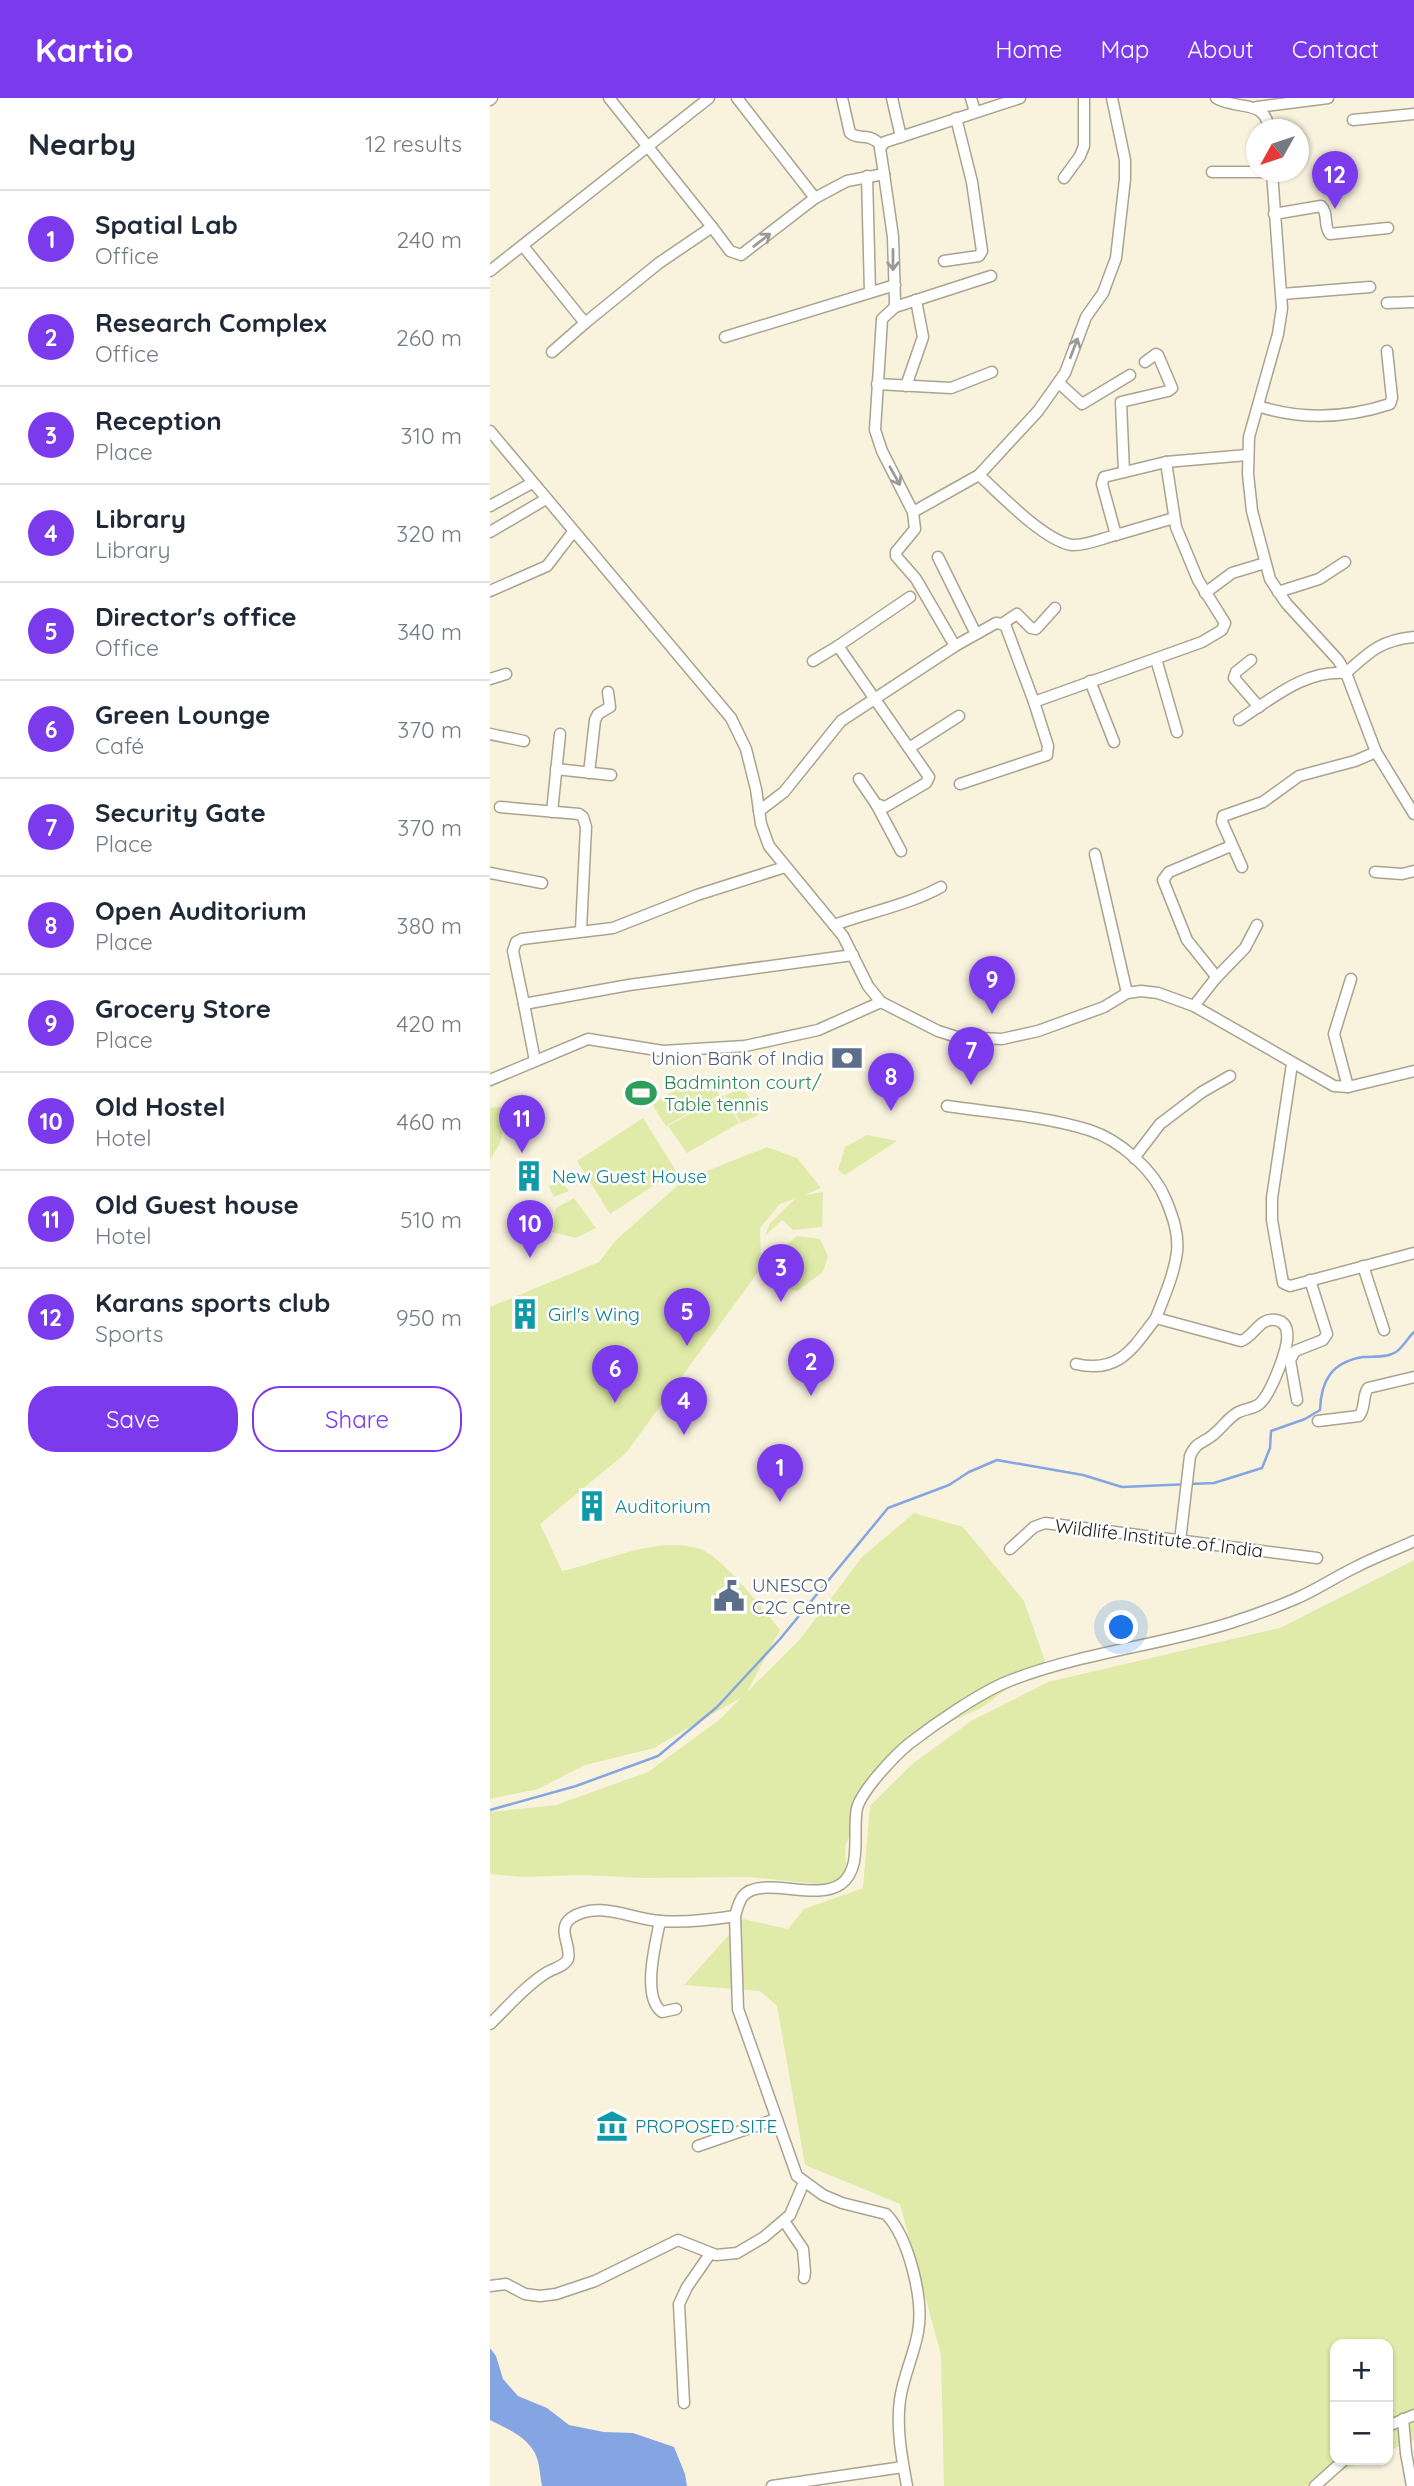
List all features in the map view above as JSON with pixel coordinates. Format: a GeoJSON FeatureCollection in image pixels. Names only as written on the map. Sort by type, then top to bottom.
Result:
{"type":"FeatureCollection","features":[{"type":"Feature","properties":{"kind":"street"},"geometry":{"type":"LineString","coordinates":[[609,98],[735,255],[741,255],[816,198],[847,181],[884,174]]}},
{"type":"Feature","properties":{"kind":"street"},"geometry":{"type":"LineString","coordinates":[[490,271],[709,98]]}},
{"type":"Feature","properties":{"kind":"street"},"geometry":{"type":"LineString","coordinates":[[737,98],[816,198]]}},
{"type":"Feature","properties":{"kind":"street"},"geometry":{"type":"LineString","coordinates":[[842,98],[850,133],[855,137],[869,136],[881,145]]}},
{"type":"Feature","properties":{"kind":"street"},"geometry":{"type":"LineString","coordinates":[[892,98],[901,137]]}},
{"type":"Feature","properties":{"kind":"street"},"geometry":{"type":"LineString","coordinates":[[971,98],[975,112]]}},
{"type":"Feature","properties":{"kind":"street"},"geometry":{"type":"LineString","coordinates":[[881,145],[1020,98]]}},
{"type":"Feature","properties":{"kind":"street"},"geometry":{"type":"LineString","coordinates":[[1064,178],[1084,146],[1084,98]]}},
{"type":"Feature","properties":{"kind":"street"},"geometry":{"type":"LineString","coordinates":[[914,512],[979,475],[1038,411],[1059,383],[1086,317],[1103,293],[1116,258],[1126,169],[1112,98]]}},
{"type":"Feature","properties":{"kind":"street"},"geometry":{"type":"LineString","coordinates":[[1216,98],[1230,105],[1328,98]]}},
{"type":"Feature","properties":{"kind":"street"},"geometry":{"type":"LineString","coordinates":[[1353,120],[1414,114]]}},
{"type":"Feature","properties":{"kind":"street"},"geometry":{"type":"LineString","coordinates":[[944,261],[979,256],[982,251],[972,181],[956,118]]}},
{"type":"Feature","properties":{"kind":"street"},"geometry":{"type":"LineString","coordinates":[[881,145],[880,153],[894,237],[895,307]]}},
{"type":"Feature","properties":{"kind":"street"},"geometry":{"type":"LineString","coordinates":[[1212,172],[1246,172]]}},
{"type":"Feature","properties":{"kind":"street"},"geometry":{"type":"LineString","coordinates":[[867,176],[870,292]]}},
{"type":"Feature","properties":{"kind":"street"},"geometry":{"type":"LineString","coordinates":[[1272,182],[1282,294],[1278,334],[1249,437],[1247,455],[1252,511],[1265,563],[1278,592],[1330,650],[1346,673],[1376,752],[1414,814]]}},
{"type":"Feature","properties":{"kind":"street"},"geometry":{"type":"LineString","coordinates":[[1274,214],[1321,206],[1330,234],[1388,228]]}},
{"type":"Feature","properties":{"kind":"street"},"geometry":{"type":"LineString","coordinates":[[552,352],[659,263],[712,227]]}},
{"type":"Feature","properties":{"kind":"street"},"geometry":{"type":"LineString","coordinates":[[523,246],[585,323]]}},
{"type":"Feature","properties":{"kind":"street"},"geometry":{"type":"LineString","coordinates":[[955,646],[916,579],[896,556],[896,552],[915,529],[914,512],[877,442],[874,415],[882,319],[895,307],[991,276]]}},
{"type":"Feature","properties":{"kind":"street"},"geometry":{"type":"LineString","coordinates":[[725,337],[895,285]]}},
{"type":"Feature","properties":{"kind":"street"},"geometry":{"type":"LineString","coordinates":[[1282,294],[1370,287]]}},
{"type":"Feature","properties":{"kind":"street"},"geometry":{"type":"LineString","coordinates":[[906,386],[923,337],[916,300]]}},
{"type":"Feature","properties":{"kind":"street"},"geometry":{"type":"LineString","coordinates":[[1387,303],[1414,302]]}},
{"type":"Feature","properties":{"kind":"street"},"geometry":{"type":"LineString","coordinates":[[1258,406],[1280,412],[1320,416],[1353,414],[1390,404],[1392,398],[1387,351]]}},
{"type":"Feature","properties":{"kind":"street"},"geometry":{"type":"LineString","coordinates":[[1124,472],[1121,402],[1172,388],[1158,355],[1145,362]]}},
{"type":"Feature","properties":{"kind":"street"},"geometry":{"type":"LineString","coordinates":[[877,384],[951,388],[992,372]]}},
{"type":"Feature","properties":{"kind":"street"},"geometry":{"type":"LineString","coordinates":[[1059,383],[1082,404],[1130,375]]}},
{"type":"Feature","properties":{"kind":"street"},"geometry":{"type":"LineString","coordinates":[[490,431],[731,718],[746,749],[764,834],[785,867],[834,925],[881,1002],[938,1031],[957,1037],[1002,1039],[1038,1031],[1104,1006],[1127,993],[1158,993],[1194,1006],[1334,1086],[1348,1087],[1414,1070]]}},
{"type":"Feature","properties":{"kind":"street"},"geometry":{"type":"LineString","coordinates":[[1116,535],[1102,481],[1108,476],[1166,462],[1247,455]]}},
{"type":"Feature","properties":{"kind":"street"},"geometry":{"type":"LineString","coordinates":[[1034,702],[1202,642],[1224,627],[1225,623],[1191,565],[1174,518],[1166,462]]}},
{"type":"Feature","properties":{"kind":"street"},"geometry":{"type":"LineString","coordinates":[[979,475],[1024,517],[1064,542],[1076,545],[1174,518]]}},
{"type":"Feature","properties":{"kind":"street"},"geometry":{"type":"LineString","coordinates":[[490,506],[532,482]]}},
{"type":"Feature","properties":{"kind":"street"},"geometry":{"type":"LineString","coordinates":[[490,532],[546,499]]}},
{"type":"Feature","properties":{"kind":"street"},"geometry":{"type":"LineString","coordinates":[[490,591],[499,585],[542,570],[553,560],[573,532]]}},
{"type":"Feature","properties":{"kind":"street"},"geometry":{"type":"LineString","coordinates":[[938,557],[976,634]]}},
{"type":"Feature","properties":{"kind":"street"},"geometry":{"type":"LineString","coordinates":[[1278,592],[1319,579],[1345,562]]}},
{"type":"Feature","properties":{"kind":"street"},"geometry":{"type":"LineString","coordinates":[[1205,593],[1232,573],[1265,563]]}},
{"type":"Feature","properties":{"kind":"street"},"geometry":{"type":"LineString","coordinates":[[813,661],[909,597]]}},
{"type":"Feature","properties":{"kind":"street"},"geometry":{"type":"LineString","coordinates":[[760,811],[784,792],[841,721],[955,646],[996,623],[1002,624],[1017,614],[1031,628],[1036,629],[1055,608]]}},
{"type":"Feature","properties":{"kind":"street"},"geometry":{"type":"LineString","coordinates":[[960,784],[1047,755],[1048,746],[1034,702],[1009,634],[1002,624]]}},
{"type":"Feature","properties":{"kind":"street"},"geometry":{"type":"LineString","coordinates":[[1239,720],[1296,684],[1319,673],[1346,673],[1378,646],[1414,637]]}},
{"type":"Feature","properties":{"kind":"street"},"geometry":{"type":"LineString","coordinates":[[838,646],[929,777],[885,807],[876,804]]}},
{"type":"Feature","properties":{"kind":"street"},"geometry":{"type":"LineString","coordinates":[[1156,659],[1177,732]]}},
{"type":"Feature","properties":{"kind":"street"},"geometry":{"type":"LineString","coordinates":[[1251,660],[1236,672],[1234,678],[1259,707]]}},
{"type":"Feature","properties":{"kind":"street"},"geometry":{"type":"LineString","coordinates":[[490,679],[506,674]]}},
{"type":"Feature","properties":{"kind":"street"},"geometry":{"type":"LineString","coordinates":[[1090,681],[1114,742]]}},
{"type":"Feature","properties":{"kind":"street"},"geometry":{"type":"LineString","coordinates":[[589,773],[595,720],[598,714],[610,707],[608,692]]}},
{"type":"Feature","properties":{"kind":"street"},"geometry":{"type":"LineString","coordinates":[[909,748],[959,716]]}},
{"type":"Feature","properties":{"kind":"street"},"geometry":{"type":"LineString","coordinates":[[490,734],[524,741]]}},
{"type":"Feature","properties":{"kind":"street"},"geometry":{"type":"LineString","coordinates":[[552,812],[560,734]]}},
{"type":"Feature","properties":{"kind":"street"},"geometry":{"type":"LineString","coordinates":[[1242,867],[1222,822],[1223,816],[1263,802],[1306,773],[1334,767],[1376,752]]}},
{"type":"Feature","properties":{"kind":"street"},"geometry":{"type":"LineString","coordinates":[[556,769],[611,775]]}},
{"type":"Feature","properties":{"kind":"street"},"geometry":{"type":"LineString","coordinates":[[859,779],[876,804],[901,852]]}},
{"type":"Feature","properties":{"kind":"street"},"geometry":{"type":"LineString","coordinates":[[499,807],[579,814],[586,822],[581,930]]}},
{"type":"Feature","properties":{"kind":"street"},"geometry":{"type":"LineString","coordinates":[[1215,979],[1214,972],[1187,940],[1163,880],[1170,872],[1231,846]]}},
{"type":"Feature","properties":{"kind":"street"},"geometry":{"type":"LineString","coordinates":[[1095,854],[1127,993]]}},
{"type":"Feature","properties":{"kind":"street"},"geometry":{"type":"LineString","coordinates":[[535,1062],[513,951],[516,942],[623,925],[697,895],[785,867]]}},
{"type":"Feature","properties":{"kind":"street"},"geometry":{"type":"LineString","coordinates":[[1375,872],[1402,874],[1414,871]]}},
{"type":"Feature","properties":{"kind":"street"},"geometry":{"type":"LineString","coordinates":[[490,873],[542,883]]}},
{"type":"Feature","properties":{"kind":"street"},"geometry":{"type":"LineString","coordinates":[[834,925],[914,900],[941,887]]}},
{"type":"Feature","properties":{"kind":"street"},"geometry":{"type":"LineString","coordinates":[[1194,1006],[1245,948],[1257,925]]}},
{"type":"Feature","properties":{"kind":"street"},"geometry":{"type":"LineString","coordinates":[[524,1004],[629,985],[853,955]]}},
{"type":"Feature","properties":{"kind":"street"},"geometry":{"type":"LineString","coordinates":[[1348,1087],[1334,1040],[1335,1025],[1351,979]]}},
{"type":"Feature","properties":{"kind":"street"},"geometry":{"type":"LineString","coordinates":[[490,1080],[587,1039],[663,1051],[719,1049],[817,1030],[881,1002]]}},
{"type":"Feature","properties":{"kind":"street"},"geometry":{"type":"LineString","coordinates":[[1292,1063],[1272,1198],[1272,1220],[1283,1283],[1290,1286],[1414,1253]]}},
{"type":"Feature","properties":{"kind":"street"},"geometry":{"type":"LineString","coordinates":[[1134,1158],[1160,1124],[1202,1092],[1230,1076]]}},
{"type":"Feature","properties":{"kind":"street"},"geometry":{"type":"LineString","coordinates":[[947,1106],[1090,1130],[1115,1142],[1134,1158],[1153,1178],[1164,1195],[1174,1218],[1177,1238],[1174,1271],[1156,1318],[1139,1340],[1112,1364],[1100,1367],[1076,1364]]}},
{"type":"Feature","properties":{"kind":"street"},"geometry":{"type":"LineString","coordinates":[[1363,1266],[1384,1330]]}},
{"type":"Feature","properties":{"kind":"street"},"geometry":{"type":"LineString","coordinates":[[1297,1400],[1290,1360],[1292,1355],[1295,1351],[1323,1340],[1327,1334],[1310,1280]]}},
{"type":"Feature","properties":{"kind":"street"},"geometry":{"type":"LineString","coordinates":[[1156,1318],[1241,1341],[1252,1336],[1259,1324],[1278,1320],[1285,1325],[1288,1332],[1286,1346],[1271,1387],[1260,1404],[1239,1412],[1210,1438],[1194,1446],[1190,1456],[1180,1541]]}},
{"type":"Feature","properties":{"kind":"street"},"geometry":{"type":"LineString","coordinates":[[1318,1421],[1359,1416],[1368,1388],[1414,1377]]}},
{"type":"Feature","properties":{"kind":"street","name":"Wildlife Institute of India"},"geometry":{"type":"LineString","coordinates":[[1010,1549],[1034,1527],[1045,1523],[1317,1558]]}},
{"type":"Feature","properties":{"kind":"street"},"geometry":{"type":"LineString","coordinates":[[907,2486],[903,2467],[900,2402],[918,2334],[919,2298],[905,2249],[886,2214],[842,2203],[823,2195],[804,2182],[794,2169],[738,2009],[735,1916],[744,1895],[758,1888],[820,1891],[841,1883],[849,1875],[853,1863],[858,1806],[891,1759],[994,1688],[1010,1680],[1085,1658],[1256,1615],[1296,1599],[1355,1567],[1414,1541]]}},
{"type":"Feature","properties":{"kind":"street"},"geometry":{"type":"LineString","coordinates":[[490,2024],[537,1980],[565,1964],[568,1953],[564,1931],[571,1918],[601,1910],[660,1921],[735,1916]]}},
{"type":"Feature","properties":{"kind":"street"},"geometry":{"type":"LineString","coordinates":[[660,1921],[651,1975],[655,2005],[662,2012],[676,2009]]}},
{"type":"Feature","properties":{"kind":"street"},"geometry":{"type":"LineString","coordinates":[[698,2147],[776,2119]]}},
{"type":"Feature","properties":{"kind":"street"},"geometry":{"type":"LineString","coordinates":[[490,2286],[506,2284],[525,2294],[540,2296],[556,2294],[595,2281],[678,2240],[710,2254],[737,2253],[785,2221],[793,2211],[804,2182]]}},
{"type":"Feature","properties":{"kind":"street"},"geometry":{"type":"LineString","coordinates":[[785,2221],[803,2249],[804,2278]]}},
{"type":"Feature","properties":{"kind":"street"},"geometry":{"type":"LineString","coordinates":[[684,2403],[679,2304],[687,2287],[710,2254]]}},
{"type":"Feature","properties":{"kind":"street"},"geometry":{"type":"LineString","coordinates":[[1393,2424],[1414,2416]]}},
{"type":"Feature","properties":{"kind":"street"},"geometry":{"type":"LineString","coordinates":[[1403,2419],[1412,2486]]}},
{"type":"Feature","properties":{"kind":"street"},"geometry":{"type":"LineString","coordinates":[[1315,2486],[1338,2465]]}},
{"type":"Feature","properties":{"kind":"street"},"geometry":{"type":"LineString","coordinates":[[772,2486],[903,2467]]}},
{"type":"Feature","properties":{"kind":"green space"},"geometry":{"type":"Polygon","coordinates":[[[713,1081],[719,1095],[666,1126],[652,1104],[681,1087],[713,1081]]]}},
{"type":"Feature","properties":{"kind":"green space"},"geometry":{"type":"Polygon","coordinates":[[[743,1088],[759,1115],[741,1123],[725,1095],[743,1088]]]}},
{"type":"Feature","properties":{"kind":"green space"},"geometry":{"type":"Polygon","coordinates":[[[723,1095],[739,1123],[687,1153],[668,1126],[723,1095]]]}},
{"type":"Feature","properties":{"kind":"green space"},"geometry":{"type":"Polygon","coordinates":[[[508,1106],[500,1143],[490,1160],[490,1108],[508,1106]]]}},
{"type":"Feature","properties":{"kind":"green space"},"geometry":{"type":"Polygon","coordinates":[[[643,1118],[676,1171],[610,1214],[577,1161],[643,1118]]]}},
{"type":"Feature","properties":{"kind":"green space"},"geometry":{"type":"Polygon","coordinates":[[[867,1135],[897,1141],[845,1175],[838,1170],[845,1147],[867,1135]]]}},
{"type":"Feature","properties":{"kind":"green space"},"geometry":{"type":"Polygon","coordinates":[[[767,1147],[797,1158],[821,1188],[805,1195],[823,1192],[822,1227],[793,1230],[782,1220],[765,1236],[770,1223],[796,1198],[780,1204],[760,1228],[761,1268],[626,1453],[540,1524],[562,1571],[649,1547],[684,1546],[709,1554],[742,1585],[780,1630],[747,1692],[801,1638],[862,1557],[914,1513],[963,1527],[1024,1601],[1045,1661],[981,1708],[905,1742],[865,1805],[845,1846],[847,1887],[749,1877],[523,1877],[490,1874],[490,1812],[556,1805],[648,1772],[719,1720],[742,1697],[654,1748],[585,1765],[538,1789],[490,1799],[490,1307],[599,1262],[616,1240],[684,1180],[767,1147]]]}},
{"type":"Feature","properties":{"kind":"green space"},"geometry":{"type":"Polygon","coordinates":[[[559,1179],[569,1191],[554,1197],[549,1187],[559,1179]]]}},
{"type":"Feature","properties":{"kind":"green space"},"geometry":{"type":"Polygon","coordinates":[[[574,1198],[596,1228],[576,1238],[552,1232],[556,1208],[574,1198]]]}},
{"type":"Feature","properties":{"kind":"green space"},"geometry":{"type":"Polygon","coordinates":[[[797,1236],[820,1239],[828,1256],[823,1272],[797,1291],[768,1284],[768,1268],[771,1262],[779,1251],[797,1236]]]}},
{"type":"Feature","properties":{"kind":"green space"},"geometry":{"type":"Polygon","coordinates":[[[1414,1560],[1414,2440],[1393,2449],[1393,2339],[1330,2339],[1330,2465],[1355,2465],[1305,2486],[944,2486],[941,2355],[900,2204],[805,2165],[777,2006],[760,1991],[684,1985],[743,1919],[788,1929],[804,1909],[863,1888],[870,1806],[911,1765],[971,1721],[1048,1682],[1280,1628],[1414,1560]]]}},
{"type":"Feature","properties":{"kind":"water"},"geometry":{"type":"Polygon","coordinates":[[[490,2348],[496,2356],[503,2379],[518,2396],[547,2408],[569,2425],[604,2432],[633,2433],[674,2447],[687,2486],[542,2486],[534,2451],[518,2435],[490,2420],[490,2348]]]}},
{"type":"Feature","properties":{"kind":"waterway"},"geometry":{"type":"LineString","coordinates":[[490,1810],[576,1786],[658,1756],[717,1707],[780,1639],[888,1508],[949,1485],[969,1472],[997,1460],[1083,1475],[1122,1487],[1214,1483],[1262,1468],[1270,1448],[1271,1431],[1305,1419],[1320,1410],[1326,1381],[1336,1368],[1352,1359],[1392,1354],[1414,1332]]}},
{"type":"Feature","properties":{"kind":"place","name":"Karans sports club"},"geometry":{"type":"Point","coordinates":[1335,209]}},
{"type":"Feature","properties":{"kind":"place","name":"Grocery Store"},"geometry":{"type":"Point","coordinates":[992,1014]}},
{"type":"Feature","properties":{"kind":"place","name":"Union Bank of India"},"geometry":{"type":"Point","coordinates":[847,1058]}},
{"type":"Feature","properties":{"kind":"place","name":"Security Gate"},"geometry":{"type":"Point","coordinates":[971,1085]}},
{"type":"Feature","properties":{"kind":"place","name":"Badminton court/ Table tennis"},"geometry":{"type":"Point","coordinates":[641,1093]}},
{"type":"Feature","properties":{"kind":"place","name":"Open Auditorium"},"geometry":{"type":"Point","coordinates":[891,1111]}},
{"type":"Feature","properties":{"kind":"place","name":"Old Guest house"},"geometry":{"type":"Point","coordinates":[522,1153]}},
{"type":"Feature","properties":{"kind":"place","name":"New Guest House"},"geometry":{"type":"Point","coordinates":[529,1176]}},
{"type":"Feature","properties":{"kind":"place","name":"Old Hostel"},"geometry":{"type":"Point","coordinates":[530,1258]}},
{"type":"Feature","properties":{"kind":"place","name":"Reception"},"geometry":{"type":"Point","coordinates":[781,1302]}},
{"type":"Feature","properties":{"kind":"place","name":"Girl's Wing"},"geometry":{"type":"Point","coordinates":[525,1314]}},
{"type":"Feature","properties":{"kind":"place","name":"Director's office"},"geometry":{"type":"Point","coordinates":[687,1346]}},
{"type":"Feature","properties":{"kind":"place","name":"Research Complex"},"geometry":{"type":"Point","coordinates":[811,1396]}},
{"type":"Feature","properties":{"kind":"place","name":"Green Lounge"},"geometry":{"type":"Point","coordinates":[615,1403]}},
{"type":"Feature","properties":{"kind":"place","name":"Library"},"geometry":{"type":"Point","coordinates":[684,1435]}},
{"type":"Feature","properties":{"kind":"place","name":"Spatial Lab"},"geometry":{"type":"Point","coordinates":[780,1502]}},
{"type":"Feature","properties":{"kind":"place","name":"Auditorium"},"geometry":{"type":"Point","coordinates":[592,1506]}},
{"type":"Feature","properties":{"kind":"place","name":"UNESCO C2C Centre"},"geometry":{"type":"Point","coordinates":[729,1596]}},
{"type":"Feature","properties":{"kind":"place","name":"PROPOSED SITE"},"geometry":{"type":"Point","coordinates":[612,2126]}}]}
